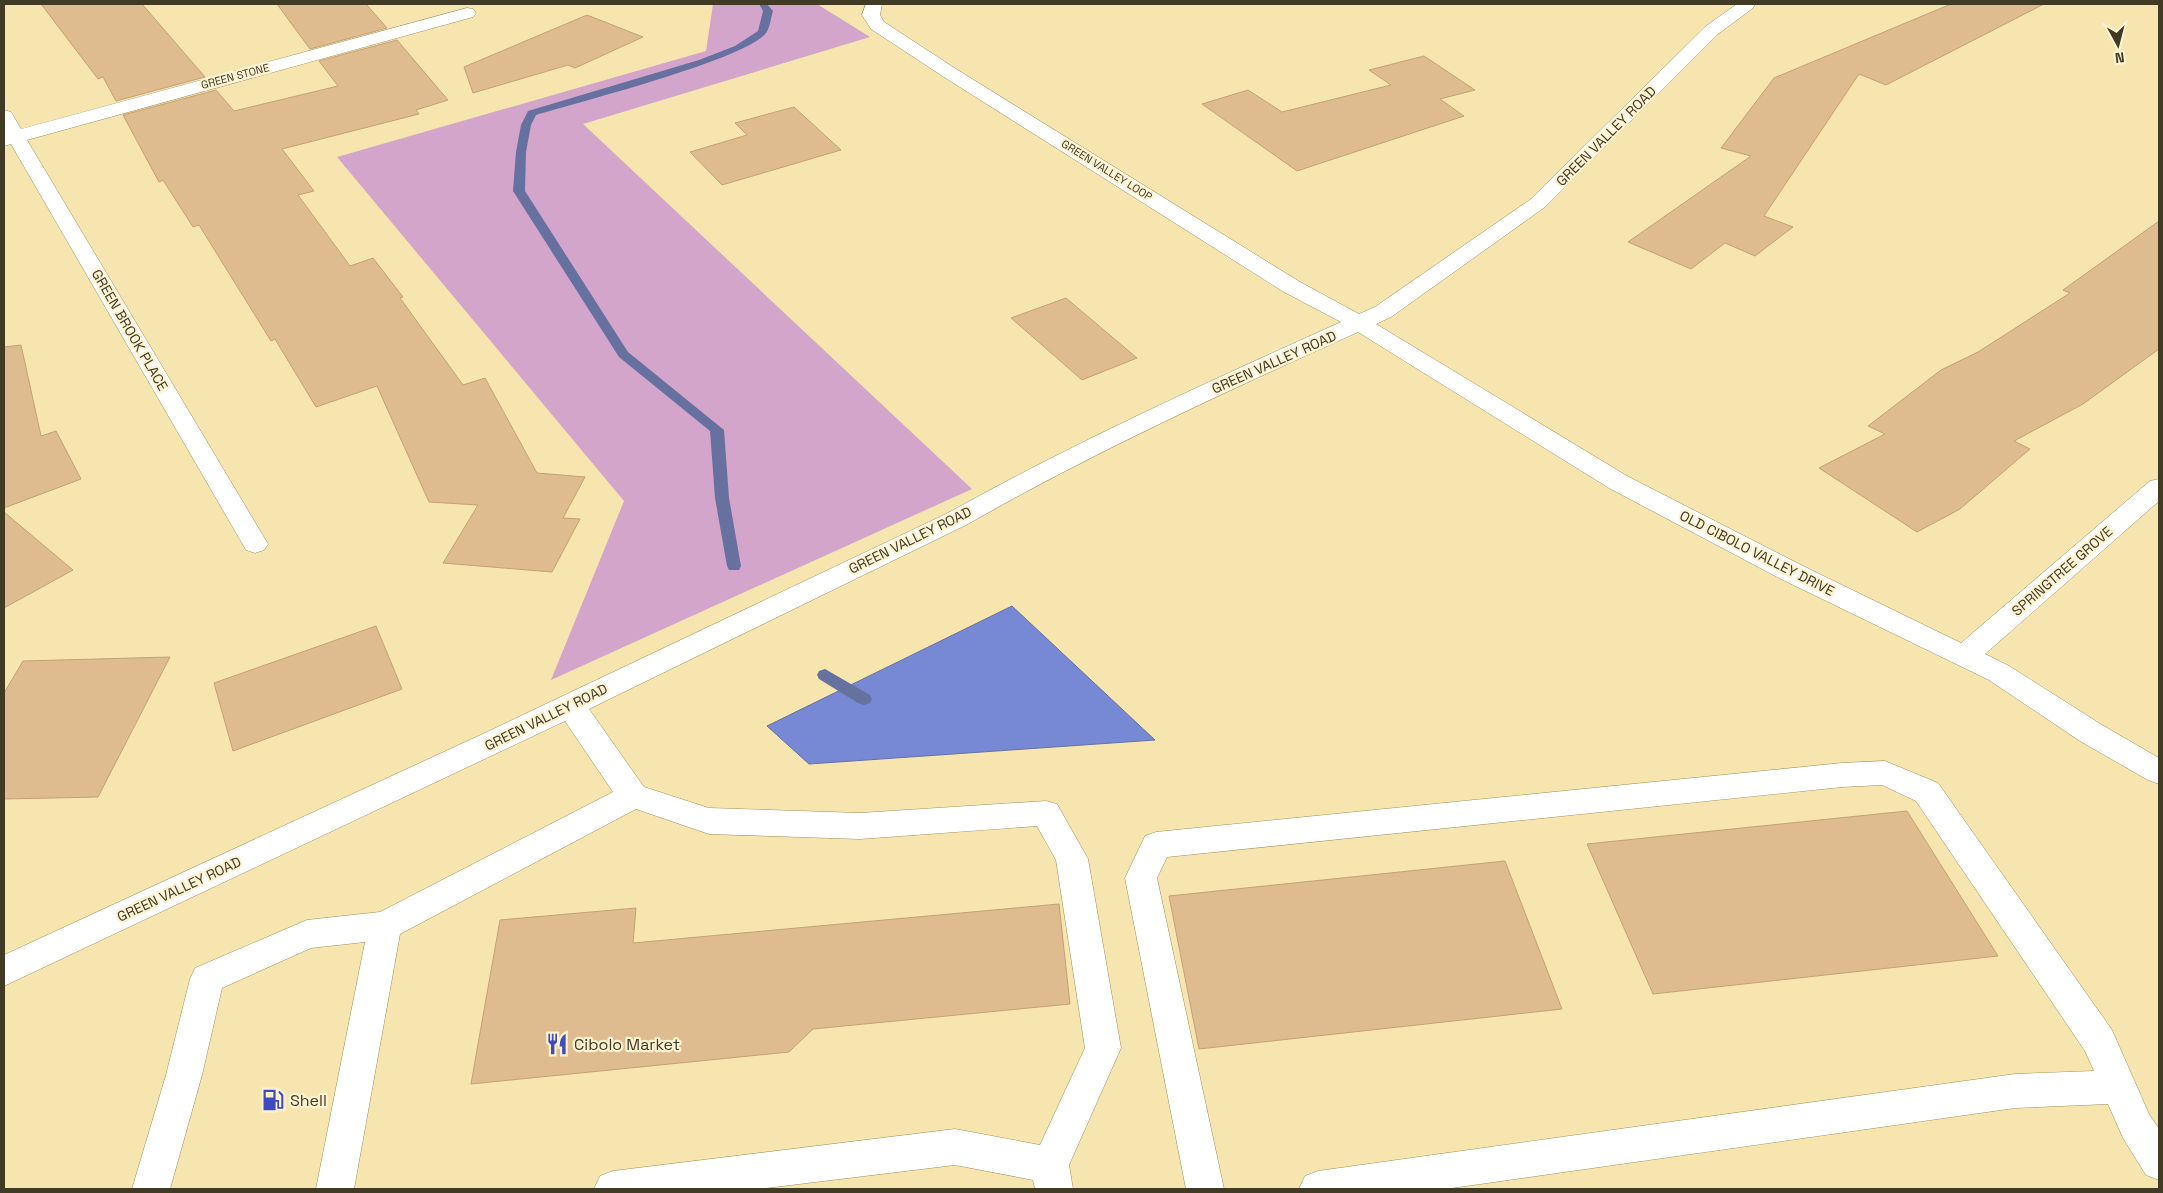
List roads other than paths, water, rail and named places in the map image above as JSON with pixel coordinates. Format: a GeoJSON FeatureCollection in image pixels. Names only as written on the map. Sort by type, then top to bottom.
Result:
{"type":"FeatureCollection","features":[{"type":"Feature","properties":{"kind":"street","name":"GREEN VALLEY LOOP"},"geometry":{"type":"LineString","coordinates":[[874,4],[871,16],[877,25],[1292,287],[1359,323]]}},
{"type":"Feature","properties":{"kind":"street","name":"GREEN VALLEY ROAD"},"geometry":{"type":"LineString","coordinates":[[4,971],[570,705],[957,519],[1001,494],[1225,383],[1383,312],[1538,204],[1712,30],[1747,4]]}},
{"type":"Feature","properties":{"kind":"street","name":"GREEN STONE"},"geometry":{"type":"LineString","coordinates":[[10,138],[462,8]]}},
{"type":"Feature","properties":{"kind":"street","name":"GREEN BROOK PLACE"},"geometry":{"type":"LineString","coordinates":[[4,116],[10,138],[255,544]]}},
{"type":"Feature","properties":{"kind":"street","name":"OLD CIBOLO VALLEY DRIVE"},"geometry":{"type":"LineString","coordinates":[[1359,323],[1618,482],[1791,572],[1999,673],[2091,732],[2159,772]]}},
{"type":"Feature","properties":{"kind":"street","name":"SPRINGTREE GROVE"},"geometry":{"type":"LineString","coordinates":[[1964,656],[2159,487]]}},
{"type":"Feature","properties":{"kind":"street"},"geometry":{"type":"LineString","coordinates":[[570,705],[632,796],[709,821],[860,826],[1046,813],[1072,859],[1103,1048],[1052,1177],[955,1147],[613,1189]]}},
{"type":"Feature","properties":{"kind":"street"},"geometry":{"type":"LineString","coordinates":[[1205,1189],[1141,878],[1156,845],[1842,774],[1885,773],[1927,792],[2099,1041],[2136,1126],[2159,1162]]}},
{"type":"Feature","properties":{"kind":"street"},"geometry":{"type":"LineString","coordinates":[[151,1189],[184,1075],[207,979],[307,934],[385,926],[632,796]]}},
{"type":"Feature","properties":{"kind":"street"},"geometry":{"type":"LineString","coordinates":[[334,1189],[385,926]]}},
{"type":"Feature","properties":{"kind":"street"},"geometry":{"type":"LineString","coordinates":[[1318,1189],[2015,1091],[2119,1086]]}},
{"type":"Feature","properties":{"kind":"water"},"geometry":{"type":"Polygon","coordinates":[[[1012,606],[1155,740],[809,764],[767,726],[1012,606]]]}},
{"type":"Feature","properties":{"kind":"waterway"},"geometry":{"type":"LineString","coordinates":[[734,566],[722,498],[717,430],[623,354],[519,191],[521,152],[526,125],[532,113],[702,62],[738,48],[762,32],[768,11],[763,4]]}},
{"type":"Feature","properties":{"kind":"waterway"},"geometry":{"type":"LineString","coordinates":[[825,675],[864,699]]}},
{"type":"Feature","properties":{"kind":"place","name":"Cibolo Market"},"geometry":{"type":"Point","coordinates":[557,1044]}},
{"type":"Feature","properties":{"kind":"place","name":"Shell"},"geometry":{"type":"Point","coordinates":[273,1100]}}]}
